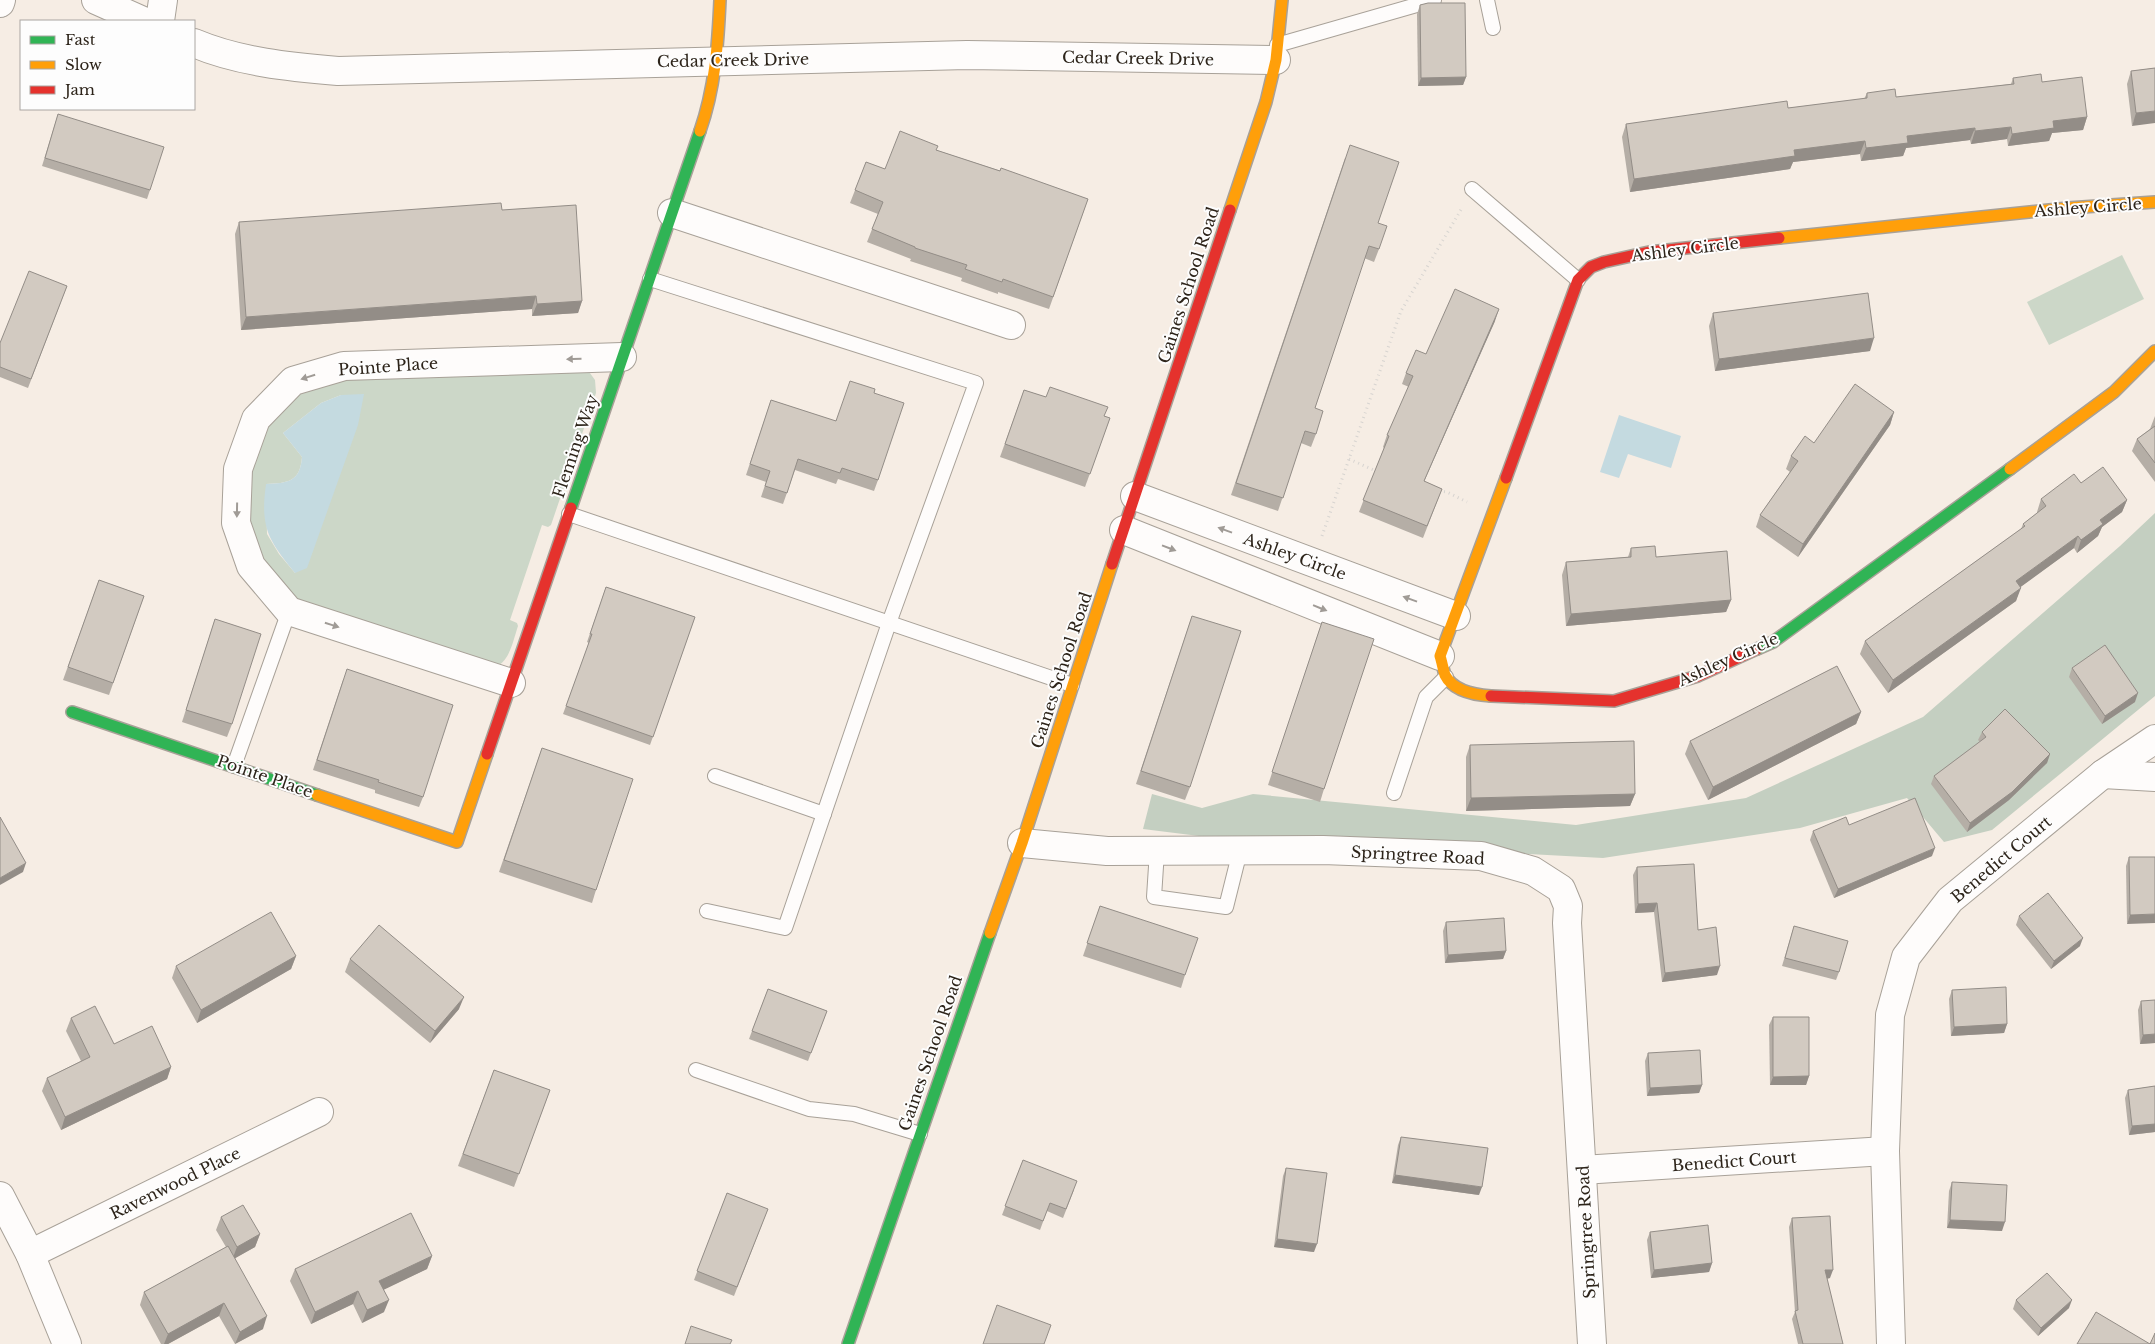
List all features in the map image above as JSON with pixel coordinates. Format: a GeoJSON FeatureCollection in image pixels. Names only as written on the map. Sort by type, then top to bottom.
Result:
{"type":"FeatureCollection","features":[{"type":"Feature","properties":{"kind":"street"},"geometry":{"type":"LineString","coordinates":[[96,0],[142,20]]}},
{"type":"Feature","properties":{"kind":"street"},"geometry":{"type":"LineString","coordinates":[[160,20],[163,0]]}},
{"type":"Feature","properties":{"kind":"street","name":"Fleming Way"},"geometry":{"type":"LineString","coordinates":[[457,842],[706,114],[718,60],[720,0]]}},
{"type":"Feature","properties":{"kind":"street","name":"Gaines School Road"},"geometry":{"type":"LineString","coordinates":[[848,1344],[1022,843],[1072,685],[1266,102],[1276,53],[1282,0]]}},
{"type":"Feature","properties":{"kind":"street","name":"Cedar Creek Drive"},"geometry":{"type":"LineString","coordinates":[[195,43],[242,58],[291,67],[338,71],[967,55],[1276,53]]}},
{"type":"Feature","properties":{"kind":"street","name":"Ashley Circle"},"geometry":{"type":"LineString","coordinates":[[1578,280],[1591,267],[1604,262],[1649,252],[2068,208],[2155,202]]}},
{"type":"Feature","properties":{"kind":"street"},"geometry":{"type":"LineString","coordinates":[[672,213],[1011,325]]}},
{"type":"Feature","properties":{"kind":"street"},"geometry":{"type":"LineString","coordinates":[[1443,667],[1456,616],[1578,280]]}},
{"type":"Feature","properties":{"kind":"street","name":"Ashley Circle"},"geometry":{"type":"LineString","coordinates":[[1124,530],[1443,667],[1462,690],[1479,695],[1614,701],[1698,676],[1773,642],[2114,392],[2155,351]]}},
{"type":"Feature","properties":{"kind":"street","name":"Pointe Place"},"geometry":{"type":"LineString","coordinates":[[289,610],[251,566],[236,523],[236,514],[238,469],[256,419],[293,381],[344,366],[622,357]]}},
{"type":"Feature","properties":{"kind":"street","name":"Ashley Circle"},"geometry":{"type":"LineString","coordinates":[[1135,496],[1456,616]]}},
{"type":"Feature","properties":{"kind":"street"},"geometry":{"type":"LineString","coordinates":[[289,610],[511,683]]}},
{"type":"Feature","properties":{"kind":"street","name":"Pointe Place"},"geometry":{"type":"LineString","coordinates":[[72,712],[457,842]]}},
{"type":"Feature","properties":{"kind":"street","name":"Benedict Court"},"geometry":{"type":"LineString","coordinates":[[1891,1344],[1885,1151],[1890,1015],[1906,957],[1950,900],[2103,774],[2155,739]]}},
{"type":"Feature","properties":{"kind":"street"},"geometry":{"type":"LineString","coordinates":[[2103,774],[2155,776]]}},
{"type":"Feature","properties":{"kind":"street","name":"Springtree Road"},"geometry":{"type":"LineString","coordinates":[[1022,843],[1107,851],[1323,850],[1481,856],[1533,872],[1561,889],[1568,906],[1567,923],[1592,1344]]}},
{"type":"Feature","properties":{"kind":"street","name":"Ravenwood Place"},"geometry":{"type":"LineString","coordinates":[[30,1254],[319,1112]]}},
{"type":"Feature","properties":{"kind":"street","name":"Benedict Court"},"geometry":{"type":"LineString","coordinates":[[1582,1170],[1885,1151]]}},
{"type":"Feature","properties":{"kind":"street"},"geometry":{"type":"LineString","coordinates":[[0,1196],[30,1254],[67,1344]]}},
{"type":"Feature","properties":{"kind":"lane"},"geometry":{"type":"LineString","coordinates":[[1276,53],[1434,0]]}},
{"type":"Feature","properties":{"kind":"lane"},"geometry":{"type":"LineString","coordinates":[[1487,0],[1493,28]]}},
{"type":"Feature","properties":{"kind":"lane"},"geometry":{"type":"LineString","coordinates":[[1472,190],[1578,280]]}},
{"type":"Feature","properties":{"kind":"lane"},"geometry":{"type":"LineString","coordinates":[[650,279],[976,383],[889,623],[785,928],[707,911]]}},
{"type":"Feature","properties":{"kind":"lane"},"geometry":{"type":"LineString","coordinates":[[569,514],[1072,685]]}},
{"type":"Feature","properties":{"kind":"lane"},"geometry":{"type":"LineString","coordinates":[[234,766],[289,610]]}},
{"type":"Feature","properties":{"kind":"lane"},"geometry":{"type":"LineString","coordinates":[[1394,793],[1426,697],[1443,667]]}},
{"type":"Feature","properties":{"kind":"lane"},"geometry":{"type":"LineString","coordinates":[[715,776],[824,814]]}},
{"type":"Feature","properties":{"kind":"lane"},"geometry":{"type":"LineString","coordinates":[[1157,851],[1154,897],[1226,907],[1240,850]]}},
{"type":"Feature","properties":{"kind":"lane"},"geometry":{"type":"LineString","coordinates":[[696,1070],[808,1109],[854,1114],[920,1134]]}},
{"type":"Feature","properties":{"kind":"path"},"geometry":{"type":"LineString","coordinates":[[1313,563],[1401,311],[1472,190]]}},
{"type":"Feature","properties":{"kind":"path"},"geometry":{"type":"LineString","coordinates":[[1349,459],[1382,473]]}},
{"type":"Feature","properties":{"kind":"path"},"geometry":{"type":"LineString","coordinates":[[1431,490],[1456,496],[1465,500],[1472,507],[1492,516]]}},
{"type":"Feature","properties":{"kind":"green space"},"geometry":{"type":"Polygon","coordinates":[[[2122,255],[2144,299],[2049,345],[2027,302],[2122,255]]]}},
{"type":"Feature","properties":{"kind":"green space"},"geometry":{"type":"Polygon","coordinates":[[[587,369],[595,380],[596,393],[551,525],[548,527],[542,525],[510,620],[517,623],[518,626],[513,644],[505,660],[496,667],[315,610],[294,598],[261,561],[246,527],[245,478],[266,427],[297,396],[333,379],[587,369]],[[341,395],[321,403],[283,433],[302,457],[299,472],[287,482],[266,484],[267,534],[279,554],[295,573],[341,395]]]}},
{"type":"Feature","properties":{"kind":"green space"},"geometry":{"type":"Polygon","coordinates":[[[2155,513],[2155,696],[1992,830],[1944,842],[1907,798],[1800,828],[1603,858],[1207,837],[1143,829],[1152,794],[1202,808],[1253,794],[1576,825],[1746,798],[1923,717],[2120,546],[2155,513]]]}},
{"type":"Feature","properties":{"kind":"water"},"geometry":{"type":"Polygon","coordinates":[[[364,394],[358,425],[307,568],[295,573],[272,542],[265,522],[264,511],[266,484],[287,482],[296,476],[301,465],[302,457],[283,433],[321,403],[341,395],[364,394]]]}},
{"type":"Feature","properties":{"kind":"water"},"geometry":{"type":"Polygon","coordinates":[[[1619,415],[1681,436],[1671,468],[1628,454],[1619,478],[1600,472],[1619,415]]]}},
{"type":"Feature","properties":{"kind":"building"},"geometry":{"type":"Polygon","coordinates":[[[1428,3],[1465,3],[1466,77],[1421,78],[1420,5],[1428,3]]]}},
{"type":"Feature","properties":{"kind":"building"},"geometry":{"type":"Polygon","coordinates":[[[2155,68],[2155,111],[2136,113],[2131,71],[2155,68]]]}},
{"type":"Feature","properties":{"kind":"building"},"geometry":{"type":"Polygon","coordinates":[[[2041,74],[2042,82],[2082,77],[2087,117],[2053,121],[2054,128],[2012,134],[2011,127],[1975,131],[1975,128],[1907,136],[1908,143],[1866,148],[1865,141],[1794,150],[1795,156],[1634,179],[1626,124],[1787,101],[1788,108],[1867,98],[1867,93],[1895,89],[1896,97],[2014,84],[2013,78],[2041,74]]]}},
{"type":"Feature","properties":{"kind":"building"},"geometry":{"type":"Polygon","coordinates":[[[58,114],[164,147],[150,190],[45,158],[58,114]]]}},
{"type":"Feature","properties":{"kind":"building"},"geometry":{"type":"Polygon","coordinates":[[[900,131],[938,146],[936,150],[1000,171],[1001,168],[1088,199],[1053,297],[1003,279],[1002,282],[965,269],[967,265],[915,248],[872,229],[883,202],[855,190],[866,162],[885,169],[900,131]]]}},
{"type":"Feature","properties":{"kind":"building"},"geometry":{"type":"Polygon","coordinates":[[[1350,145],[1399,162],[1378,223],[1387,226],[1379,249],[1369,246],[1315,408],[1323,411],[1316,434],[1305,431],[1283,498],[1236,483],[1350,145]]]}},
{"type":"Feature","properties":{"kind":"building"},"geometry":{"type":"Polygon","coordinates":[[[501,203],[502,210],[576,205],[582,301],[537,304],[536,296],[246,317],[239,222],[501,203]]]}},
{"type":"Feature","properties":{"kind":"building"},"geometry":{"type":"Polygon","coordinates":[[[29,271],[67,286],[31,379],[0,367],[0,343],[29,271]]]}},
{"type":"Feature","properties":{"kind":"building"},"geometry":{"type":"Polygon","coordinates":[[[1455,289],[1499,309],[1424,481],[1442,489],[1427,526],[1363,500],[1389,436],[1387,435],[1413,376],[1406,373],[1416,350],[1426,354],[1455,289]]]}},
{"type":"Feature","properties":{"kind":"building"},"geometry":{"type":"Polygon","coordinates":[[[1868,293],[1874,338],[1719,359],[1713,313],[1868,293]]]}},
{"type":"Feature","properties":{"kind":"building"},"geometry":{"type":"Polygon","coordinates":[[[850,381],[875,389],[874,393],[904,403],[878,480],[842,468],[840,473],[798,459],[787,493],[765,486],[770,471],[750,464],[771,400],[836,421],[850,381]]]}},
{"type":"Feature","properties":{"kind":"building"},"geometry":{"type":"Polygon","coordinates":[[[1855,384],[1894,412],[1803,544],[1760,515],[1798,461],[1791,456],[1805,436],[1814,443],[1855,384]]]}},
{"type":"Feature","properties":{"kind":"building"},"geometry":{"type":"Polygon","coordinates":[[[1050,387],[1108,407],[1104,416],[1110,418],[1090,474],[1005,444],[1024,390],[1046,397],[1050,387]]]}},
{"type":"Feature","properties":{"kind":"building"},"geometry":{"type":"Polygon","coordinates":[[[2155,426],[2155,463],[2137,439],[2155,426]]]}},
{"type":"Feature","properties":{"kind":"building"},"geometry":{"type":"Polygon","coordinates":[[[2103,467],[2127,500],[2100,520],[2103,524],[2081,540],[2078,536],[2016,581],[2021,588],[1893,680],[1865,641],[2025,526],[2023,524],[2046,506],[2041,499],[2074,474],[2081,483],[2103,467]]]}},
{"type":"Feature","properties":{"kind":"building"},"geometry":{"type":"Polygon","coordinates":[[[1655,546],[1656,557],[1727,551],[1731,600],[1571,614],[1566,562],[1631,557],[1631,548],[1655,546]]]}},
{"type":"Feature","properties":{"kind":"building"},"geometry":{"type":"Polygon","coordinates":[[[99,580],[144,596],[113,683],[68,667],[99,580]]]}},
{"type":"Feature","properties":{"kind":"building"},"geometry":{"type":"Polygon","coordinates":[[[606,587],[695,617],[653,737],[566,706],[592,634],[590,634],[606,587]]]}},
{"type":"Feature","properties":{"kind":"building"},"geometry":{"type":"Polygon","coordinates":[[[1192,616],[1241,631],[1190,787],[1141,771],[1192,616]]]}},
{"type":"Feature","properties":{"kind":"building"},"geometry":{"type":"Polygon","coordinates":[[[215,619],[261,634],[232,724],[186,710],[215,619]]]}},
{"type":"Feature","properties":{"kind":"building"},"geometry":{"type":"Polygon","coordinates":[[[1322,622],[1374,639],[1324,789],[1272,772],[1322,622]]]}},
{"type":"Feature","properties":{"kind":"building"},"geometry":{"type":"Polygon","coordinates":[[[2105,645],[2138,693],[2105,716],[2072,668],[2105,645]]]}},
{"type":"Feature","properties":{"kind":"building"},"geometry":{"type":"Polygon","coordinates":[[[1837,666],[1861,712],[1713,787],[1690,741],[1837,666]]]}},
{"type":"Feature","properties":{"kind":"building"},"geometry":{"type":"Polygon","coordinates":[[[347,669],[453,705],[423,797],[378,782],[379,780],[317,760],[347,669]]]}},
{"type":"Feature","properties":{"kind":"building"},"geometry":{"type":"Polygon","coordinates":[[[2005,709],[2050,754],[2012,792],[1970,823],[1934,776],[1986,737],[1982,732],[2005,709]]]}},
{"type":"Feature","properties":{"kind":"building"},"geometry":{"type":"Polygon","coordinates":[[[1634,741],[1635,794],[1471,798],[1470,745],[1634,741]]]}},
{"type":"Feature","properties":{"kind":"building"},"geometry":{"type":"Polygon","coordinates":[[[542,748],[633,779],[596,890],[504,860],[542,748]]]}},
{"type":"Feature","properties":{"kind":"building"},"geometry":{"type":"Polygon","coordinates":[[[1915,798],[1935,848],[1838,889],[1813,831],[1846,817],[1849,825],[1915,798]]]}},
{"type":"Feature","properties":{"kind":"building"},"geometry":{"type":"Polygon","coordinates":[[[0,817],[26,863],[0,878],[0,817]]]}},
{"type":"Feature","properties":{"kind":"building"},"geometry":{"type":"Polygon","coordinates":[[[2129,857],[2155,857],[2155,914],[2130,915],[2129,857]]]}},
{"type":"Feature","properties":{"kind":"building"},"geometry":{"type":"Polygon","coordinates":[[[1694,864],[1698,930],[1716,927],[1720,966],[1665,973],[1657,903],[1638,904],[1637,867],[1694,864]]]}},
{"type":"Feature","properties":{"kind":"building"},"geometry":{"type":"Polygon","coordinates":[[[2048,893],[2083,938],[2054,961],[2019,916],[2048,893]]]}},
{"type":"Feature","properties":{"kind":"building"},"geometry":{"type":"Polygon","coordinates":[[[1100,906],[1198,938],[1185,975],[1087,943],[1100,906]]]}},
{"type":"Feature","properties":{"kind":"building"},"geometry":{"type":"Polygon","coordinates":[[[271,912],[296,956],[201,1010],[176,966],[271,912]]]}},
{"type":"Feature","properties":{"kind":"building"},"geometry":{"type":"Polygon","coordinates":[[[1504,918],[1506,951],[1448,955],[1446,922],[1504,918]]]}},
{"type":"Feature","properties":{"kind":"building"},"geometry":{"type":"Polygon","coordinates":[[[379,925],[464,997],[435,1031],[350,959],[379,925]]]}},
{"type":"Feature","properties":{"kind":"building"},"geometry":{"type":"Polygon","coordinates":[[[1794,926],[1848,941],[1839,972],[1785,958],[1794,926]]]}},
{"type":"Feature","properties":{"kind":"building"},"geometry":{"type":"Polygon","coordinates":[[[2006,987],[2007,1024],[1954,1027],[1952,990],[2006,987]]]}},
{"type":"Feature","properties":{"kind":"building"},"geometry":{"type":"Polygon","coordinates":[[[768,989],[827,1011],[811,1053],[752,1031],[768,989]]]}},
{"type":"Feature","properties":{"kind":"building"},"geometry":{"type":"Polygon","coordinates":[[[2155,1000],[2155,1034],[2143,1035],[2141,1001],[2155,1000]]]}},
{"type":"Feature","properties":{"kind":"building"},"geometry":{"type":"Polygon","coordinates":[[[95,1006],[114,1044],[152,1026],[171,1067],[65,1117],[47,1078],[90,1057],[71,1018],[95,1006]]]}},
{"type":"Feature","properties":{"kind":"building"},"geometry":{"type":"Polygon","coordinates":[[[1773,1017],[1809,1017],[1809,1076],[1773,1077],[1773,1017]]]}},
{"type":"Feature","properties":{"kind":"building"},"geometry":{"type":"Polygon","coordinates":[[[1700,1050],[1702,1085],[1650,1088],[1648,1053],[1700,1050]]]}},
{"type":"Feature","properties":{"kind":"building"},"geometry":{"type":"Polygon","coordinates":[[[494,1070],[550,1090],[519,1174],[463,1154],[494,1070]]]}},
{"type":"Feature","properties":{"kind":"building"},"geometry":{"type":"Polygon","coordinates":[[[2155,1086],[2155,1124],[2132,1126],[2128,1090],[2155,1086]]]}},
{"type":"Feature","properties":{"kind":"building"},"geometry":{"type":"Polygon","coordinates":[[[1401,1137],[1488,1148],[1482,1187],[1395,1175],[1401,1137]]]}},
{"type":"Feature","properties":{"kind":"building"},"geometry":{"type":"Polygon","coordinates":[[[1023,1160],[1077,1181],[1066,1209],[1050,1203],[1043,1221],[1005,1206],[1023,1160]]]}},
{"type":"Feature","properties":{"kind":"building"},"geometry":{"type":"Polygon","coordinates":[[[1286,1168],[1327,1173],[1317,1244],[1277,1239],[1286,1168]]]}},
{"type":"Feature","properties":{"kind":"building"},"geometry":{"type":"Polygon","coordinates":[[[1952,1182],[2007,1185],[2005,1222],[1950,1220],[1952,1182]]]}},
{"type":"Feature","properties":{"kind":"building"},"geometry":{"type":"Polygon","coordinates":[[[727,1193],[768,1209],[737,1287],[697,1271],[727,1193]]]}},
{"type":"Feature","properties":{"kind":"building"},"geometry":{"type":"Polygon","coordinates":[[[243,1205],[260,1234],[237,1247],[221,1217],[243,1205]]]}},
{"type":"Feature","properties":{"kind":"building"},"geometry":{"type":"Polygon","coordinates":[[[411,1213],[432,1256],[379,1281],[389,1300],[367,1310],[358,1291],[315,1312],[295,1269],[411,1213]]]}},
{"type":"Feature","properties":{"kind":"building"},"geometry":{"type":"Polygon","coordinates":[[[1830,1216],[1833,1270],[1825,1270],[1843,1344],[1803,1344],[1795,1311],[1798,1310],[1792,1218],[1830,1216]]]}},
{"type":"Feature","properties":{"kind":"building"},"geometry":{"type":"Polygon","coordinates":[[[1708,1225],[1712,1263],[1654,1270],[1650,1232],[1708,1225]]]}},
{"type":"Feature","properties":{"kind":"building"},"geometry":{"type":"Polygon","coordinates":[[[228,1246],[267,1316],[240,1332],[224,1303],[168,1334],[144,1292],[228,1246]]]}},
{"type":"Feature","properties":{"kind":"building"},"geometry":{"type":"Polygon","coordinates":[[[2047,1273],[2072,1300],[2041,1328],[2016,1300],[2047,1273]]]}},
{"type":"Feature","properties":{"kind":"building"},"geometry":{"type":"Polygon","coordinates":[[[997,1305],[1051,1325],[1044,1344],[983,1344],[997,1305]]]}},
{"type":"Feature","properties":{"kind":"building"},"geometry":{"type":"Polygon","coordinates":[[[2096,1312],[2150,1344],[2077,1344],[2096,1312]]]}},
{"type":"Feature","properties":{"kind":"building"},"geometry":{"type":"Polygon","coordinates":[[[691,1326],[732,1340],[730,1344],[685,1344],[691,1326]]]}},
{"type":"Feature","properties":{"kind":"building"},"geometry":{"type":"Polygon","coordinates":[[[2155,1333],[2155,1344],[2150,1344],[2155,1333]]]}},
{"type":"Feature","properties":{"kind":"traffic: fast"},"geometry":{"type":"LineString","coordinates":[[571,508],[700,131]]}},
{"type":"Feature","properties":{"kind":"traffic: fast"},"geometry":{"type":"LineString","coordinates":[[1757,649],[1773,642],[2010,469]]}},
{"type":"Feature","properties":{"kind":"traffic: fast"},"geometry":{"type":"LineString","coordinates":[[72,712],[317,795]]}},
{"type":"Feature","properties":{"kind":"traffic: fast"},"geometry":{"type":"LineString","coordinates":[[848,1344],[990,933]]}},
{"type":"Feature","properties":{"kind":"traffic: slow"},"geometry":{"type":"LineString","coordinates":[[700,131],[712,83],[717,50],[720,0]]}},
{"type":"Feature","properties":{"kind":"traffic: slow"},"geometry":{"type":"LineString","coordinates":[[1230,210],[1266,102],[1276,60],[1282,0]]}},
{"type":"Feature","properties":{"kind":"traffic: slow"},"geometry":{"type":"LineString","coordinates":[[1779,238],[2068,208],[2155,202]]}},
{"type":"Feature","properties":{"kind":"traffic: slow"},"geometry":{"type":"LineString","coordinates":[[2010,469],[2114,392],[2155,351]]}},
{"type":"Feature","properties":{"kind":"traffic: slow"},"geometry":{"type":"LineString","coordinates":[[1491,696],[1465,691],[1453,685],[1445,675],[1440,656],[1506,478]]}},
{"type":"Feature","properties":{"kind":"traffic: slow"},"geometry":{"type":"LineString","coordinates":[[990,933],[1022,843],[1112,564]]}},
{"type":"Feature","properties":{"kind":"traffic: slow"},"geometry":{"type":"LineString","coordinates":[[317,795],[457,842],[487,754]]}},
{"type":"Feature","properties":{"kind":"traffic: jam"},"geometry":{"type":"LineString","coordinates":[[1112,564],[1230,210]]}},
{"type":"Feature","properties":{"kind":"traffic: jam"},"geometry":{"type":"LineString","coordinates":[[1506,478],[1578,280],[1591,267],[1604,262],[1649,252],[1779,238]]}},
{"type":"Feature","properties":{"kind":"traffic: jam"},"geometry":{"type":"LineString","coordinates":[[487,754],[571,508]]}},
{"type":"Feature","properties":{"kind":"traffic: jam"},"geometry":{"type":"LineString","coordinates":[[1491,696],[1614,701],[1698,676],[1757,649]]}}]}
